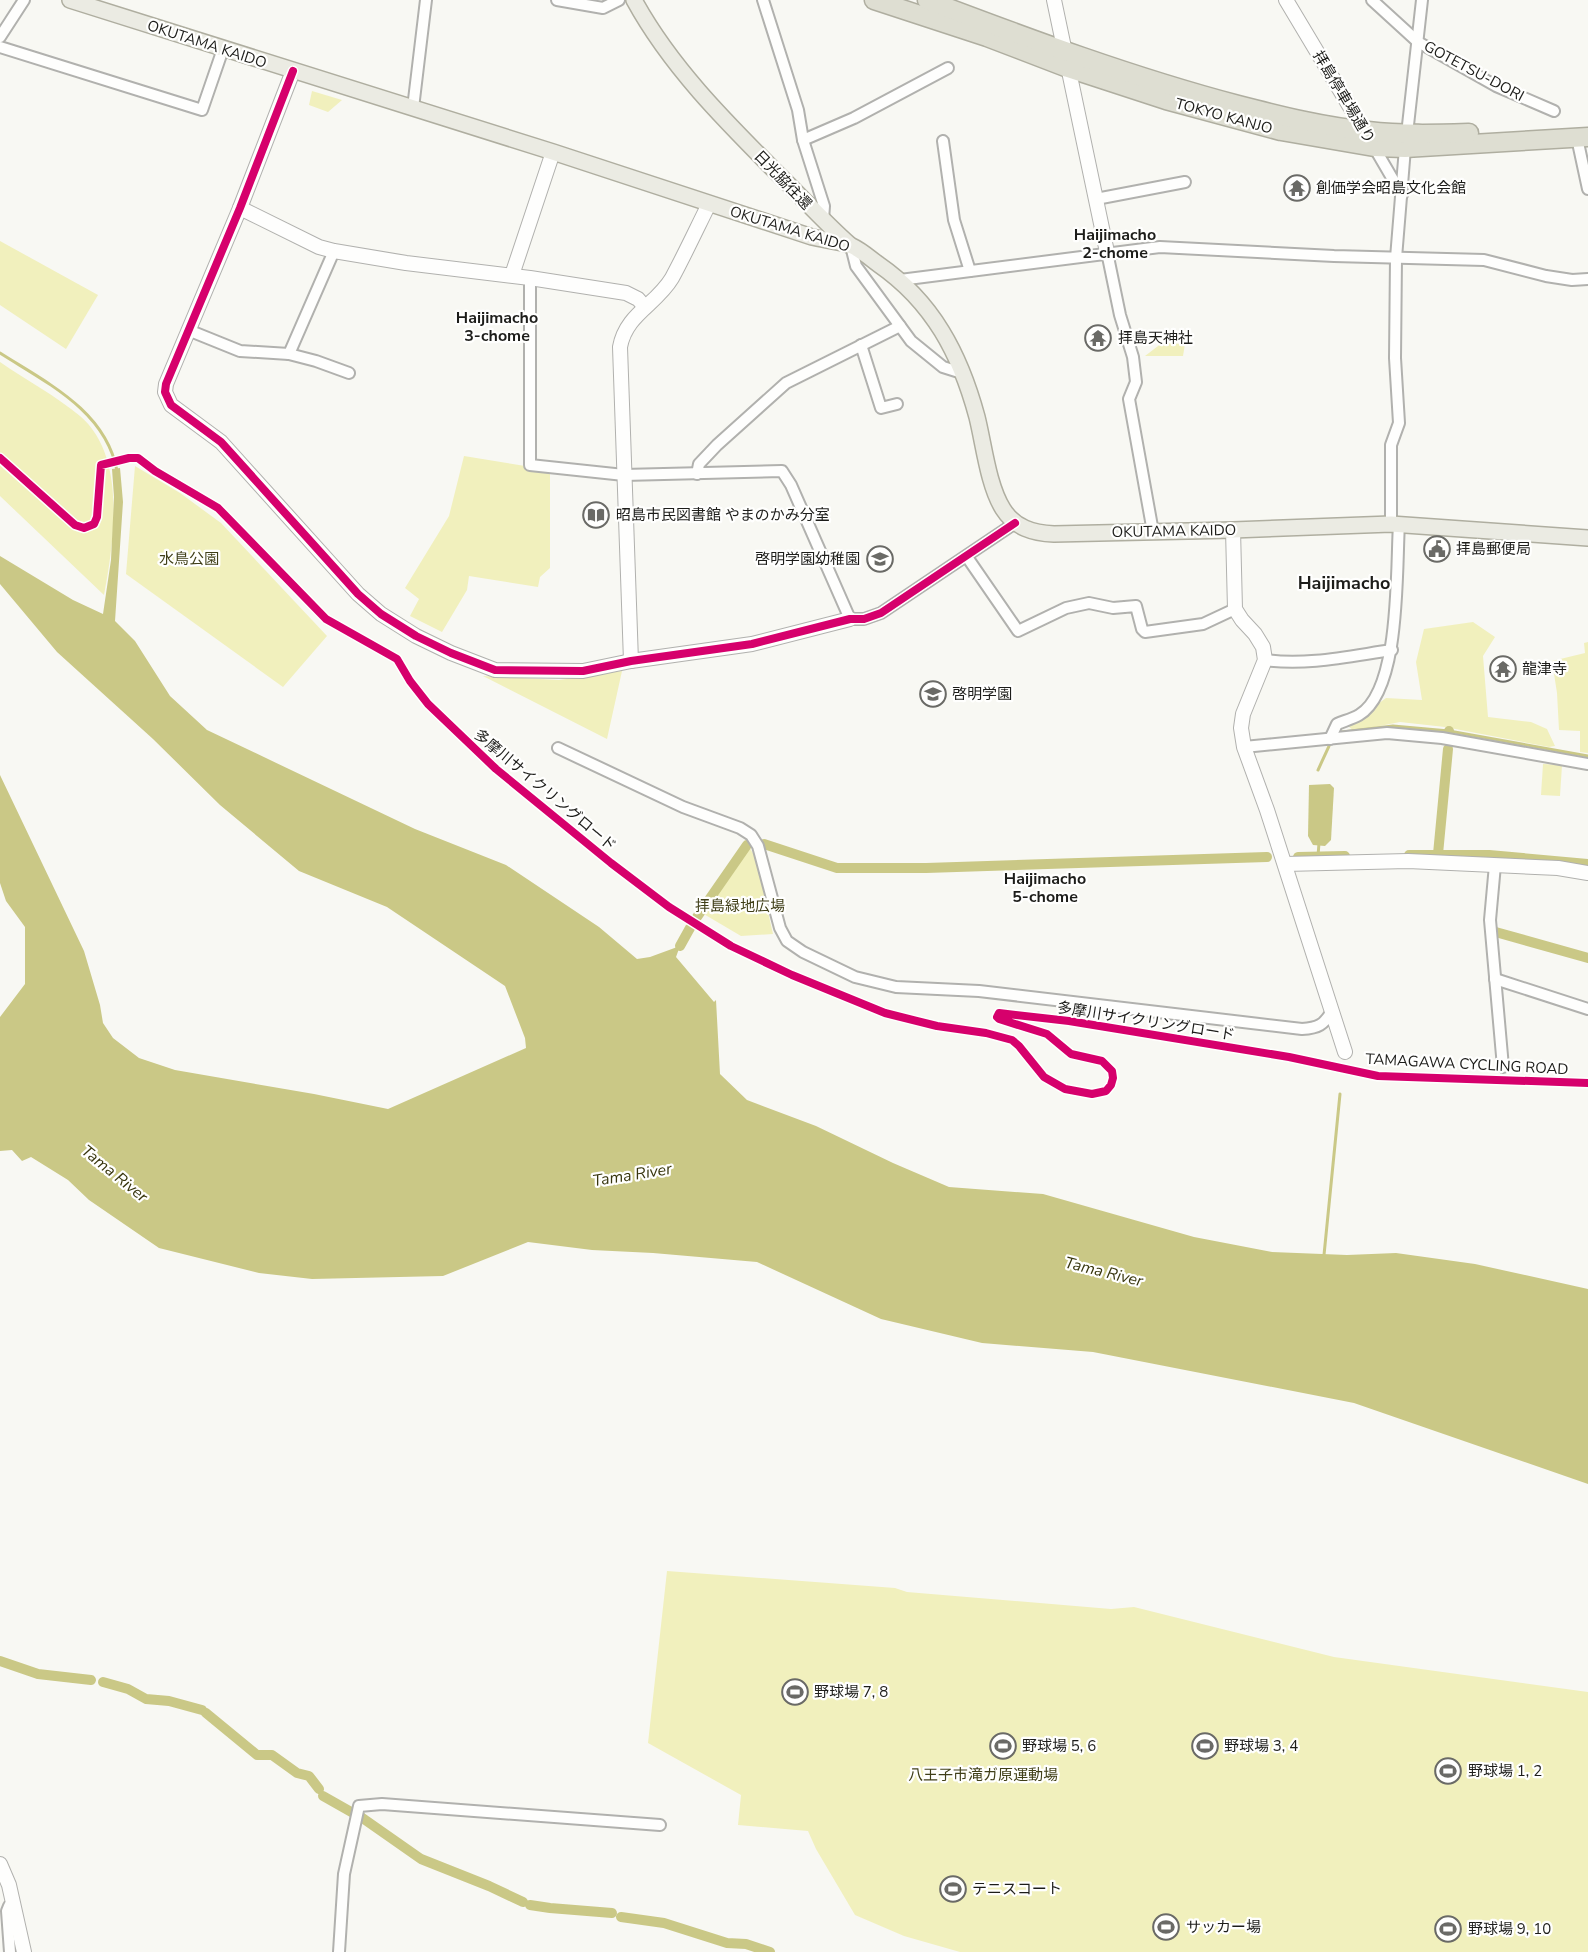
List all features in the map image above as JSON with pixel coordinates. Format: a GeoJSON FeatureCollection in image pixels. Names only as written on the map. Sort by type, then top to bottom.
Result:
{"type":"FeatureCollection","features":[{"type":"Feature","properties":{"kind":"highway","name":"TOKYO KANJO"},"geometry":{"type":"LineString","coordinates":[[874,0],[1066,60]]}},
{"type":"Feature","properties":{"kind":"highway","name":"TOKYO KANJO"},"geometry":{"type":"LineString","coordinates":[[927,0],[1166,100],[1281,132],[1406,141],[1584,133]]}},
{"type":"Feature","properties":{"kind":"main road","name":"OKUTAMA KAIDO"},"geometry":{"type":"LineString","coordinates":[[70,0],[553,152],[812,237],[851,246],[900,280],[931,312],[953,351],[962,374],[976,414],[998,499],[1015,523],[1039,533],[1233,530],[1395,524],[1588,538]]}},
{"type":"Feature","properties":{"kind":"main road","name":"日光脇往還"},"geometry":{"type":"LineString","coordinates":[[634,0],[650,28],[675,63],[748,144],[851,246]]}},
{"type":"Feature","properties":{"kind":"street"},"geometry":{"type":"LineString","coordinates":[[0,37],[24,0]]}},
{"type":"Feature","properties":{"kind":"street"},"geometry":{"type":"LineString","coordinates":[[413,108],[426,0]]}},
{"type":"Feature","properties":{"kind":"street"},"geometry":{"type":"LineString","coordinates":[[557,0],[603,8],[619,0]]}},
{"type":"Feature","properties":{"kind":"street"},"geometry":{"type":"LineString","coordinates":[[763,0],[798,110],[803,140],[824,206],[823,220]]}},
{"type":"Feature","properties":{"kind":"street"},"geometry":{"type":"LineString","coordinates":[[1054,0],[1120,315],[1133,357],[1136,382],[1129,399],[1153,532]]}},
{"type":"Feature","properties":{"kind":"street","name":"拝島停車場通り"},"geometry":{"type":"LineString","coordinates":[[1286,0],[1402,195]]}},
{"type":"Feature","properties":{"kind":"street","name":"GOTETSU-DORI"},"geometry":{"type":"LineString","coordinates":[[1372,0],[1418,42],[1499,81],[1554,111]]}},
{"type":"Feature","properties":{"kind":"street"},"geometry":{"type":"LineString","coordinates":[[1330,739],[1337,724],[1360,715],[1370,704],[1383,682],[1392,650],[1395,524],[1391,445],[1399,423],[1395,358],[1396,258],[1422,0]]}},
{"type":"Feature","properties":{"kind":"street"},"geometry":{"type":"LineString","coordinates":[[0,47],[202,110],[223,49]]}},
{"type":"Feature","properties":{"kind":"street"},"geometry":{"type":"LineString","coordinates":[[803,140],[854,118],[948,68]]}},
{"type":"Feature","properties":{"kind":"street"},"geometry":{"type":"LineString","coordinates":[[293,71],[240,208],[166,384],[165,392],[169,403],[221,442],[358,594],[381,614],[424,641],[495,670],[583,671],[631,661],[752,644],[850,619],[864,619],[882,612],[968,557],[1015,523]]}},
{"type":"Feature","properties":{"kind":"street"},"geometry":{"type":"LineString","coordinates":[[1584,133],[1588,189]]}},
{"type":"Feature","properties":{"kind":"street"},"geometry":{"type":"LineString","coordinates":[[943,141],[954,220],[970,270]]}},
{"type":"Feature","properties":{"kind":"street"},"geometry":{"type":"LineString","coordinates":[[512,275],[553,152]]}},
{"type":"Feature","properties":{"kind":"street"},"geometry":{"type":"LineString","coordinates":[[1096,199],[1185,182]]}},
{"type":"Feature","properties":{"kind":"street"},"geometry":{"type":"LineString","coordinates":[[631,661],[624,475],[622,335],[671,280],[709,204]]}},
{"type":"Feature","properties":{"kind":"street"},"geometry":{"type":"LineString","coordinates":[[240,208],[319,247],[334,251],[626,293],[638,299],[645,307]]}},
{"type":"Feature","properties":{"kind":"street","name":"日光脇往還"},"geometry":{"type":"LineString","coordinates":[[851,246],[856,266],[911,341],[943,368],[962,374]]}},
{"type":"Feature","properties":{"kind":"street"},"geometry":{"type":"LineString","coordinates":[[900,280],[1160,247],[1484,260],[1554,278],[1588,279]]}},
{"type":"Feature","properties":{"kind":"street"},"geometry":{"type":"LineString","coordinates":[[288,354],[334,251]]}},
{"type":"Feature","properties":{"kind":"street"},"geometry":{"type":"LineString","coordinates":[[530,278],[530,465],[624,475],[782,471],[850,619]]}},
{"type":"Feature","properties":{"kind":"street"},"geometry":{"type":"LineString","coordinates":[[697,474],[699,464],[717,444],[786,383],[900,326]]}},
{"type":"Feature","properties":{"kind":"street"},"geometry":{"type":"LineString","coordinates":[[188,330],[240,351],[288,354],[327,364],[349,373]]}},
{"type":"Feature","properties":{"kind":"street"},"geometry":{"type":"LineString","coordinates":[[861,345],[881,408],[897,404]]}},
{"type":"Feature","properties":{"kind":"street"},"geometry":{"type":"LineString","coordinates":[[1233,530],[1235,609],[1263,647],[1265,660],[1243,714],[1241,728],[1244,747],[1346,1052]]}},
{"type":"Feature","properties":{"kind":"street"},"geometry":{"type":"LineString","coordinates":[[968,557],[1018,631],[1066,608],[1089,603],[1113,609],[1136,606],[1142,629],[1145,632],[1203,624],[1235,609]]}},
{"type":"Feature","properties":{"kind":"street"},"geometry":{"type":"LineString","coordinates":[[1265,660],[1284,663],[1311,662],[1392,650]]}},
{"type":"Feature","properties":{"kind":"street"},"geometry":{"type":"LineString","coordinates":[[1244,747],[1387,733],[1442,738],[1588,764]]}},
{"type":"Feature","properties":{"kind":"street"},"geometry":{"type":"LineString","coordinates":[[558,748],[683,807],[740,828],[751,835],[758,846],[780,928],[788,941],[802,952],[855,977],[896,987],[979,990],[1302,1029],[1323,1025],[1332,1011]]}},
{"type":"Feature","properties":{"kind":"street"},"geometry":{"type":"LineString","coordinates":[[1285,864],[1408,861],[1558,868],[1588,873]]}},
{"type":"Feature","properties":{"kind":"street"},"geometry":{"type":"LineString","coordinates":[[1495,865],[1490,920],[1503,1067]]}},
{"type":"Feature","properties":{"kind":"street"},"geometry":{"type":"LineString","coordinates":[[1495,979],[1588,1009]]}},
{"type":"Feature","properties":{"kind":"street"},"geometry":{"type":"LineString","coordinates":[[339,1952],[344,1874],[359,1806],[382,1804],[660,1825]]}},
{"type":"Feature","properties":{"kind":"street"},"geometry":{"type":"LineString","coordinates":[[0,1864],[9,1885],[24,1952]]}},
{"type":"Feature","properties":{"kind":"street"},"geometry":{"type":"LineString","coordinates":[[10,1952],[7,1911],[9,1906],[14,1904]]}},
{"type":"Feature","properties":{"kind":"green space"},"geometry":{"type":"Polygon","coordinates":[[[312,91],[342,100],[328,112],[309,105],[312,91]]]}},
{"type":"Feature","properties":{"kind":"green space"},"geometry":{"type":"Polygon","coordinates":[[[0,241],[98,295],[66,349],[0,305],[0,241]]]}},
{"type":"Feature","properties":{"kind":"green space"},"geometry":{"type":"Polygon","coordinates":[[[1162,343],[1185,344],[1183,356],[1145,356],[1162,343]]]}},
{"type":"Feature","properties":{"kind":"green space"},"geometry":{"type":"Polygon","coordinates":[[[0,362],[80,416],[95,433],[105,453],[111,476],[113,526],[104,595],[0,496],[0,362]]]}},
{"type":"Feature","properties":{"kind":"green space"},"geometry":{"type":"Polygon","coordinates":[[[464,456],[550,470],[550,568],[540,577],[538,587],[469,576],[467,590],[442,632],[410,616],[419,599],[405,588],[449,516],[464,456]]]}},
{"type":"Feature","properties":{"kind":"green space","name":"水鳥公園"},"geometry":{"type":"Polygon","coordinates":[[[135,466],[180,493],[221,523],[327,636],[283,687],[126,574],[135,466]]]}},
{"type":"Feature","properties":{"kind":"green space"},"geometry":{"type":"Polygon","coordinates":[[[1473,622],[1495,637],[1483,656],[1488,717],[1531,722],[1547,729],[1555,746],[1549,747],[1445,727],[1400,722],[1354,731],[1348,726],[1386,698],[1422,700],[1416,662],[1424,629],[1473,622]]]}},
{"type":"Feature","properties":{"kind":"green space"},"geometry":{"type":"Polygon","coordinates":[[[1588,642],[1588,753],[1580,752],[1580,731],[1559,730],[1552,661],[1585,653],[1584,643],[1588,642]]]}},
{"type":"Feature","properties":{"kind":"green space"},"geometry":{"type":"Polygon","coordinates":[[[622,671],[607,739],[483,676],[559,680],[622,671]]]}},
{"type":"Feature","properties":{"kind":"green space"},"geometry":{"type":"Polygon","coordinates":[[[1543,764],[1562,765],[1560,796],[1541,795],[1543,764]]]}},
{"type":"Feature","properties":{"kind":"green space","name":"拝島緑地広場"},"geometry":{"type":"Polygon","coordinates":[[[750,848],[756,859],[773,934],[741,936],[702,913],[750,848]]]}},
{"type":"Feature","properties":{"kind":"green space","name":"八王子市滝ガ原運動場"},"geometry":{"type":"Polygon","coordinates":[[[667,1571],[895,1588],[907,1592],[1111,1609],[1134,1607],[1334,1657],[1588,1692],[1588,1952],[960,1952],[904,1936],[855,1915],[816,1849],[808,1831],[738,1825],[741,1795],[648,1743],[667,1571]]]}},
{"type":"Feature","properties":{"kind":"water","name":"Tama River"},"geometry":{"type":"Polygon","coordinates":[[[120,468],[123,502],[115,621],[135,641],[170,696],[207,730],[415,829],[506,865],[599,927],[637,959],[650,957],[680,946],[676,957],[714,1002],[716,1000],[720,1074],[747,1100],[816,1126],[949,1187],[1043,1194],[1194,1237],[1272,1252],[1347,1255],[1396,1253],[1475,1264],[1588,1289],[1588,1484],[1354,1403],[1093,1352],[982,1343],[881,1319],[757,1262],[592,1250],[528,1242],[443,1276],[312,1279],[259,1273],[159,1248],[89,1200],[68,1180],[31,1157],[22,1161],[12,1150],[0,1151],[0,1017],[25,984],[25,927],[6,901],[0,883],[0,775],[84,951],[103,1023],[113,1038],[139,1058],[175,1070],[388,1109],[526,1048],[525,1038],[505,986],[387,907],[299,871],[220,805],[153,739],[57,652],[0,584],[0,556],[73,600],[103,614],[111,560],[114,497],[112,469],[120,468]]]}},
{"type":"Feature","properties":{"kind":"water"},"geometry":{"type":"Polygon","coordinates":[[[1330,784],[1334,788],[1331,840],[1325,846],[1313,845],[1308,836],[1309,785],[1330,784]]]}},
{"type":"Feature","properties":{"kind":"waterway"},"geometry":{"type":"LineString","coordinates":[[0,353],[55,388],[88,415],[101,431],[111,450],[117,471]]}},
{"type":"Feature","properties":{"kind":"waterway"},"geometry":{"type":"LineString","coordinates":[[1342,732],[1393,726],[1449,731],[1588,756]]}},
{"type":"Feature","properties":{"kind":"waterway"},"geometry":{"type":"LineString","coordinates":[[1318,770],[1329,746]]}},
{"type":"Feature","properties":{"kind":"waterway"},"geometry":{"type":"LineString","coordinates":[[1438,854],[1448,749]]}},
{"type":"Feature","properties":{"kind":"waterway"},"geometry":{"type":"LineString","coordinates":[[1318,856],[1319,843]]}},
{"type":"Feature","properties":{"kind":"waterway"},"geometry":{"type":"LineString","coordinates":[[764,844],[837,868],[926,868],[1267,857]]}},
{"type":"Feature","properties":{"kind":"waterway"},"geometry":{"type":"LineString","coordinates":[[697,917],[747,845]]}},
{"type":"Feature","properties":{"kind":"waterway"},"geometry":{"type":"LineString","coordinates":[[1409,855],[1489,855],[1588,864]]}},
{"type":"Feature","properties":{"kind":"waterway"},"geometry":{"type":"LineString","coordinates":[[1298,857],[1345,856]]}},
{"type":"Feature","properties":{"kind":"waterway"},"geometry":{"type":"LineString","coordinates":[[680,946],[690,928]]}},
{"type":"Feature","properties":{"kind":"waterway"},"geometry":{"type":"LineString","coordinates":[[1492,931],[1588,958]]}},
{"type":"Feature","properties":{"kind":"waterway"},"geometry":{"type":"LineString","coordinates":[[1324,1255],[1340,1094]]}},
{"type":"Feature","properties":{"kind":"waterway"},"geometry":{"type":"LineString","coordinates":[[0,1661],[38,1674],[91,1680]]}},
{"type":"Feature","properties":{"kind":"waterway"},"geometry":{"type":"LineString","coordinates":[[103,1682],[128,1689],[146,1699],[169,1701],[202,1710]]}},
{"type":"Feature","properties":{"kind":"waterway"},"geometry":{"type":"LineString","coordinates":[[206,1713],[257,1755],[272,1755],[297,1773],[309,1776],[319,1789]]}},
{"type":"Feature","properties":{"kind":"waterway"},"geometry":{"type":"LineString","coordinates":[[323,1796],[353,1813]]}},
{"type":"Feature","properties":{"kind":"waterway"},"geometry":{"type":"LineString","coordinates":[[361,1817],[421,1859],[523,1902]]}},
{"type":"Feature","properties":{"kind":"waterway"},"geometry":{"type":"LineString","coordinates":[[530,1905],[612,1913]]}},
{"type":"Feature","properties":{"kind":"waterway"},"geometry":{"type":"LineString","coordinates":[[621,1917],[664,1923],[727,1943],[746,1944],[770,1952]]}},
{"type":"Feature","properties":{"kind":"cycle path"},"geometry":{"type":"LineString","coordinates":[[293,71],[240,208],[166,384],[165,392],[171,405],[221,442],[358,594],[381,614],[416,636],[495,670],[583,671],[631,661],[752,644],[850,619],[864,619],[881,613],[1015,523]]}},
{"type":"Feature","properties":{"kind":"cycle path","name":"多摩川サイクリングロード"},"geometry":{"type":"LineString","coordinates":[[0,458],[75,525],[84,528],[94,524],[97,517],[101,465],[138,458],[155,471],[218,508],[326,619],[397,659],[428,704],[496,769],[669,907],[731,946],[792,975],[885,1013],[937,1026],[986,1033],[1012,1040],[1044,1077],[1065,1089],[1092,1094],[1106,1091],[1111,1085],[1112,1071],[1102,1061],[1071,1054],[1047,1034],[999,1019],[997,1017],[999,1013],[1069,1021],[1289,1057],[1378,1076],[1588,1083]]}},
{"type":"Feature","properties":{"kind":"place","name":"創価学会昭島文化会館"},"geometry":{"type":"Point","coordinates":[1297,188]}},
{"type":"Feature","properties":{"kind":"place","name":"拝島天神社"},"geometry":{"type":"Point","coordinates":[1098,338]}},
{"type":"Feature","properties":{"kind":"place","name":"昭島市民図書館 やまのかみ分室"},"geometry":{"type":"Point","coordinates":[596,515]}},
{"type":"Feature","properties":{"kind":"place","name":"拝島郵便局"},"geometry":{"type":"Point","coordinates":[1437,549]}},
{"type":"Feature","properties":{"kind":"place","name":"啓明学園幼稚園"},"geometry":{"type":"Point","coordinates":[880,559]}},
{"type":"Feature","properties":{"kind":"place","name":"龍津寺"},"geometry":{"type":"Point","coordinates":[1503,669]}},
{"type":"Feature","properties":{"kind":"place","name":"啓明学園"},"geometry":{"type":"Point","coordinates":[933,694]}},
{"type":"Feature","properties":{"kind":"place","name":"野球場 7, 8"},"geometry":{"type":"Point","coordinates":[795,1692]}},
{"type":"Feature","properties":{"kind":"place","name":"野球場 5, 6"},"geometry":{"type":"Point","coordinates":[1003,1746]}},
{"type":"Feature","properties":{"kind":"place","name":"野球場 3, 4"},"geometry":{"type":"Point","coordinates":[1205,1746]}},
{"type":"Feature","properties":{"kind":"place","name":"野球場 1, 2"},"geometry":{"type":"Point","coordinates":[1448,1771]}},
{"type":"Feature","properties":{"kind":"place","name":"テニスコート"},"geometry":{"type":"Point","coordinates":[953,1889]}},
{"type":"Feature","properties":{"kind":"place","name":"サッカー場"},"geometry":{"type":"Point","coordinates":[1166,1927]}},
{"type":"Feature","properties":{"kind":"place","name":"野球場 9, 10"},"geometry":{"type":"Point","coordinates":[1448,1929]}},
{"type":"Feature","properties":{"kind":"district","name":"Haijimacho 2-chome"},"geometry":{"type":"Point","coordinates":[1115,243]}},
{"type":"Feature","properties":{"kind":"district","name":"Haijimacho 3-chome"},"geometry":{"type":"Point","coordinates":[497,326]}},
{"type":"Feature","properties":{"kind":"district","name":"Haijimacho"},"geometry":{"type":"Point","coordinates":[1344,583]}},
{"type":"Feature","properties":{"kind":"district","name":"Haijimacho 5-chome"},"geometry":{"type":"Point","coordinates":[1045,887]}}]}
